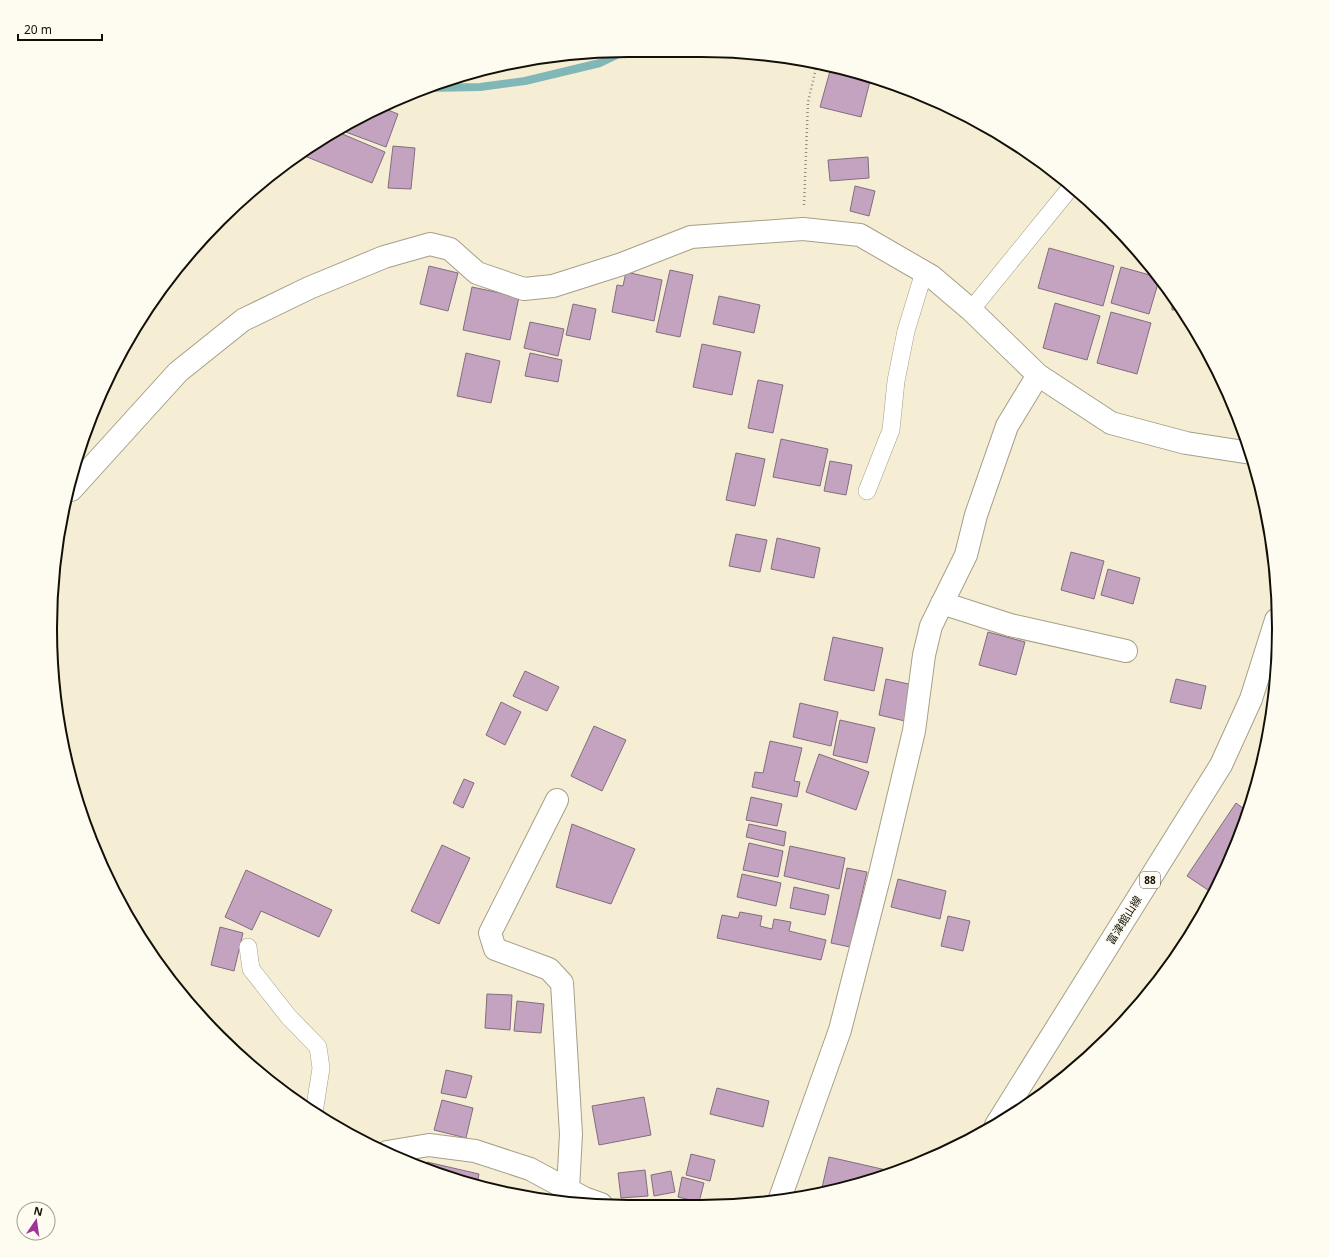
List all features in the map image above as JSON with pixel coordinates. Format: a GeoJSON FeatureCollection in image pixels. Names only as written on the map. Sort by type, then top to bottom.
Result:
{"type":"FeatureCollection","features":[{"type":"Feature","properties":{"kind":"street"},"geometry":{"type":"LineString","coordinates":[[75,486],[178,372],[243,320],[309,288],[384,256],[430,244],[450,249],[477,273],[524,289],[554,286],[622,264],[692,237],[803,228],[860,235],[931,276],[971,310],[1038,375],[1111,423],[1186,444],[1244,452]]}},
{"type":"Feature","properties":{"kind":"street"},"geometry":{"type":"LineString","coordinates":[[782,1194],[840,1030],[880,874],[914,731],[924,655],[931,626],[966,555],[976,515],[1007,426],[1038,375]]}},
{"type":"Feature","properties":{"kind":"street"},"geometry":{"type":"LineString","coordinates":[[942,603],[1010,625],[1126,651]]}},
{"type":"Feature","properties":{"kind":"street","name":"富津館山線"},"geometry":{"type":"LineString","coordinates":[[1004,1112],[1221,764],[1251,699],[1272,633]]}},
{"type":"Feature","properties":{"kind":"street"},"geometry":{"type":"LineString","coordinates":[[557,800],[490,933],[495,950],[549,969],[562,983],[571,1134],[583,1198]]}},
{"type":"Feature","properties":{"kind":"street"},"geometry":{"type":"LineString","coordinates":[[397,1150],[429,1145],[475,1151],[530,1169],[583,1198]]}},
{"type":"Feature","properties":{"kind":"lane"},"geometry":{"type":"LineString","coordinates":[[971,310],[1068,191]]}},
{"type":"Feature","properties":{"kind":"lane"},"geometry":{"type":"LineString","coordinates":[[867,491],[890,430],[896,381],[906,331],[924,272]]}},
{"type":"Feature","properties":{"kind":"lane"},"geometry":{"type":"LineString","coordinates":[[248,947],[251,969],[288,1016],[318,1046],[321,1068],[315,1106]]}},
{"type":"Feature","properties":{"kind":"path"},"geometry":{"type":"LineString","coordinates":[[803,228],[808,102],[816,69]]}},
{"type":"Feature","properties":{"kind":"building"},"geometry":{"type":"Polygon","coordinates":[[[830,72],[870,83],[861,117],[820,107],[830,72]]]}},
{"type":"Feature","properties":{"kind":"building"},"geometry":{"type":"Polygon","coordinates":[[[389,110],[398,114],[386,147],[346,132],[389,110]]]}},
{"type":"Feature","properties":{"kind":"building"},"geometry":{"type":"Polygon","coordinates":[[[343,134],[385,152],[372,183],[306,157],[343,134]]]}},
{"type":"Feature","properties":{"kind":"building"},"geometry":{"type":"Polygon","coordinates":[[[393,146],[415,148],[411,189],[388,188],[393,146]]]}},
{"type":"Feature","properties":{"kind":"building"},"geometry":{"type":"Polygon","coordinates":[[[868,157],[869,178],[830,181],[828,160],[868,157]]]}},
{"type":"Feature","properties":{"kind":"building"},"geometry":{"type":"Polygon","coordinates":[[[855,186],[875,191],[869,216],[850,211],[855,186]]]}},
{"type":"Feature","properties":{"kind":"building"},"geometry":{"type":"Polygon","coordinates":[[[1049,248],[1114,266],[1103,306],[1038,288],[1049,248]]]}},
{"type":"Feature","properties":{"kind":"building"},"geometry":{"type":"Polygon","coordinates":[[[429,266],[458,273],[448,311],[420,304],[429,266]]]}},
{"type":"Feature","properties":{"kind":"building"},"geometry":{"type":"Polygon","coordinates":[[[1121,267],[1149,275],[1157,286],[1149,314],[1111,303],[1121,267]]]}},
{"type":"Feature","properties":{"kind":"building"},"geometry":{"type":"Polygon","coordinates":[[[670,270],[693,275],[680,337],[656,332],[670,270]]]}},
{"type":"Feature","properties":{"kind":"building"},"geometry":{"type":"Polygon","coordinates":[[[626,272],[662,280],[654,321],[612,312],[617,285],[623,286],[626,272]]]}},
{"type":"Feature","properties":{"kind":"building"},"geometry":{"type":"Polygon","coordinates":[[[472,287],[519,297],[510,340],[463,330],[472,287]]]}},
{"type":"Feature","properties":{"kind":"building"},"geometry":{"type":"Polygon","coordinates":[[[719,296],[760,305],[754,333],[713,324],[719,296]]]}},
{"type":"Feature","properties":{"kind":"building"},"geometry":{"type":"Polygon","coordinates":[[[1055,303],[1100,316],[1087,360],[1043,348],[1055,303]]]}},
{"type":"Feature","properties":{"kind":"building"},"geometry":{"type":"Polygon","coordinates":[[[573,304],[596,309],[590,340],[566,335],[573,304]]]}},
{"type":"Feature","properties":{"kind":"building"},"geometry":{"type":"Polygon","coordinates":[[[1111,312],[1151,323],[1137,374],[1097,363],[1111,312]]]}},
{"type":"Feature","properties":{"kind":"building"},"geometry":{"type":"Polygon","coordinates":[[[530,322],[564,329],[558,356],[524,348],[530,322]]]}},
{"type":"Feature","properties":{"kind":"building"},"geometry":{"type":"Polygon","coordinates":[[[702,344],[741,352],[732,395],[693,387],[702,344]]]}},
{"type":"Feature","properties":{"kind":"building"},"geometry":{"type":"Polygon","coordinates":[[[466,353],[500,361],[491,403],[457,396],[466,353]]]}},
{"type":"Feature","properties":{"kind":"building"},"geometry":{"type":"Polygon","coordinates":[[[530,353],[562,360],[558,382],[525,376],[530,353]]]}},
{"type":"Feature","properties":{"kind":"building"},"geometry":{"type":"Polygon","coordinates":[[[758,380],[783,385],[773,433],[748,428],[758,380]]]}},
{"type":"Feature","properties":{"kind":"building"},"geometry":{"type":"Polygon","coordinates":[[[781,439],[828,449],[820,486],[773,477],[781,439]]]}},
{"type":"Feature","properties":{"kind":"building"},"geometry":{"type":"Polygon","coordinates":[[[736,453],[765,459],[755,506],[726,500],[736,453]]]}},
{"type":"Feature","properties":{"kind":"building"},"geometry":{"type":"Polygon","coordinates":[[[830,461],[852,465],[846,495],[824,491],[830,461]]]}},
{"type":"Feature","properties":{"kind":"building"},"geometry":{"type":"Polygon","coordinates":[[[736,534],[767,540],[760,572],[729,566],[736,534]]]}},
{"type":"Feature","properties":{"kind":"building"},"geometry":{"type":"Polygon","coordinates":[[[777,538],[820,548],[814,578],[771,569],[777,538]]]}},
{"type":"Feature","properties":{"kind":"building"},"geometry":{"type":"Polygon","coordinates":[[[1071,552],[1104,561],[1094,599],[1061,590],[1071,552]]]}},
{"type":"Feature","properties":{"kind":"building"},"geometry":{"type":"Polygon","coordinates":[[[1108,569],[1140,578],[1133,604],[1101,595],[1108,569]]]}},
{"type":"Feature","properties":{"kind":"building"},"geometry":{"type":"Polygon","coordinates":[[[988,632],[1025,642],[1016,675],[979,665],[988,632]]]}},
{"type":"Feature","properties":{"kind":"building"},"geometry":{"type":"Polygon","coordinates":[[[833,637],[883,648],[874,691],[824,680],[833,637]]]}},
{"type":"Feature","properties":{"kind":"building"},"geometry":{"type":"Polygon","coordinates":[[[525,671],[559,687],[547,711],[513,696],[525,671]]]}},
{"type":"Feature","properties":{"kind":"building"},"geometry":{"type":"Polygon","coordinates":[[[886,679],[913,685],[905,721],[879,715],[886,679]]]}},
{"type":"Feature","properties":{"kind":"building"},"geometry":{"type":"Polygon","coordinates":[[[1176,679],[1206,686],[1201,709],[1170,702],[1176,679]]]}},
{"type":"Feature","properties":{"kind":"building"},"geometry":{"type":"Polygon","coordinates":[[[501,702],[521,712],[505,745],[486,735],[501,702]]]}},
{"type":"Feature","properties":{"kind":"building"},"geometry":{"type":"Polygon","coordinates":[[[800,703],[838,712],[831,746],[793,737],[800,703]]]}},
{"type":"Feature","properties":{"kind":"building"},"geometry":{"type":"Polygon","coordinates":[[[840,720],[875,728],[867,763],[833,755],[840,720]]]}},
{"type":"Feature","properties":{"kind":"building"},"geometry":{"type":"Polygon","coordinates":[[[594,726],[626,740],[602,791],[571,776],[594,726]]]}},
{"type":"Feature","properties":{"kind":"building"},"geometry":{"type":"Polygon","coordinates":[[[770,741],[802,748],[794,781],[800,782],[797,797],[752,787],[755,772],[763,773],[770,741]]]}},
{"type":"Feature","properties":{"kind":"building"},"geometry":{"type":"Polygon","coordinates":[[[819,754],[869,772],[856,810],[806,792],[819,754]]]}},
{"type":"Feature","properties":{"kind":"building"},"geometry":{"type":"Polygon","coordinates":[[[464,779],[474,783],[463,808],[453,803],[464,779]]]}},
{"type":"Feature","properties":{"kind":"building"},"geometry":{"type":"Polygon","coordinates":[[[751,797],[782,804],[777,826],[746,820],[751,797]]]}},
{"type":"Feature","properties":{"kind":"building"},"geometry":{"type":"Polygon","coordinates":[[[1236,803],[1243,808],[1228,847],[1208,890],[1187,876],[1236,803]]]}},
{"type":"Feature","properties":{"kind":"building"},"geometry":{"type":"Polygon","coordinates":[[[572,824],[635,849],[611,904],[556,887],[572,824]]]}},
{"type":"Feature","properties":{"kind":"building"},"geometry":{"type":"Polygon","coordinates":[[[749,824],[786,832],[784,846],[746,837],[749,824]]]}},
{"type":"Feature","properties":{"kind":"building"},"geometry":{"type":"Polygon","coordinates":[[[749,843],[783,851],[778,877],[743,870],[749,843]]]}},
{"type":"Feature","properties":{"kind":"building"},"geometry":{"type":"Polygon","coordinates":[[[442,845],[470,858],[439,924],[411,911],[442,845]]]}},
{"type":"Feature","properties":{"kind":"building"},"geometry":{"type":"Polygon","coordinates":[[[790,846],[845,858],[839,889],[784,876],[790,846]]]}},
{"type":"Feature","properties":{"kind":"building"},"geometry":{"type":"Polygon","coordinates":[[[847,868],[867,872],[850,947],[831,943],[847,868]]]}},
{"type":"Feature","properties":{"kind":"building"},"geometry":{"type":"Polygon","coordinates":[[[246,870],[332,910],[319,937],[261,911],[252,930],[225,917],[246,870]]]}},
{"type":"Feature","properties":{"kind":"building"},"geometry":{"type":"Polygon","coordinates":[[[742,874],[781,883],[776,906],[737,897],[742,874]]]}},
{"type":"Feature","properties":{"kind":"building"},"geometry":{"type":"Polygon","coordinates":[[[898,879],[946,891],[940,919],[891,907],[898,879]]]}},
{"type":"Feature","properties":{"kind":"building"},"geometry":{"type":"Polygon","coordinates":[[[794,887],[829,895],[825,915],[790,908],[794,887]]]}},
{"type":"Feature","properties":{"kind":"building"},"geometry":{"type":"Polygon","coordinates":[[[740,912],[762,916],[760,926],[772,929],[774,919],[791,922],[789,931],[826,940],[821,960],[717,938],[722,915],[738,918],[740,912]]]}},
{"type":"Feature","properties":{"kind":"building"},"geometry":{"type":"Polygon","coordinates":[[[948,916],[970,921],[963,951],[941,946],[948,916]]]}},
{"type":"Feature","properties":{"kind":"building"},"geometry":{"type":"Polygon","coordinates":[[[220,927],[243,933],[234,971],[211,965],[220,927]]]}},
{"type":"Feature","properties":{"kind":"building"},"geometry":{"type":"Polygon","coordinates":[[[487,994],[512,995],[510,1030],[485,1028],[487,994]]]}},
{"type":"Feature","properties":{"kind":"building"},"geometry":{"type":"Polygon","coordinates":[[[517,1001],[544,1004],[541,1033],[514,1031],[517,1001]]]}},
{"type":"Feature","properties":{"kind":"building"},"geometry":{"type":"Polygon","coordinates":[[[446,1070],[472,1076],[466,1098],[441,1093],[446,1070]]]}},
{"type":"Feature","properties":{"kind":"building"},"geometry":{"type":"Polygon","coordinates":[[[717,1088],[769,1101],[763,1127],[710,1114],[717,1088]]]}},
{"type":"Feature","properties":{"kind":"building"},"geometry":{"type":"Polygon","coordinates":[[[644,1097],[651,1135],[599,1145],[592,1106],[644,1097]]]}},
{"type":"Feature","properties":{"kind":"building"},"geometry":{"type":"Polygon","coordinates":[[[442,1100],[473,1108],[466,1138],[434,1130],[442,1100]]]}},
{"type":"Feature","properties":{"kind":"building"},"geometry":{"type":"Polygon","coordinates":[[[691,1154],[715,1160],[710,1181],[686,1175],[691,1154]]]}},
{"type":"Feature","properties":{"kind":"building"},"geometry":{"type":"Polygon","coordinates":[[[829,1157],[885,1170],[848,1181],[822,1187],[829,1157]]]}},
{"type":"Feature","properties":{"kind":"building"},"geometry":{"type":"Polygon","coordinates":[[[427,1163],[479,1174],[478,1180],[445,1170],[427,1163]]]}},
{"type":"Feature","properties":{"kind":"building"},"geometry":{"type":"Polygon","coordinates":[[[645,1170],[648,1196],[621,1198],[618,1173],[645,1170]]]}},
{"type":"Feature","properties":{"kind":"building"},"geometry":{"type":"Polygon","coordinates":[[[671,1171],[675,1192],[654,1196],[651,1175],[671,1171]]]}},
{"type":"Feature","properties":{"kind":"building"},"geometry":{"type":"Polygon","coordinates":[[[682,1177],[704,1183],[700,1200],[691,1200],[678,1197],[682,1177]]]}},
{"type":"Feature","properties":{"kind":"waterway"},"geometry":{"type":"LineString","coordinates":[[443,88],[480,87],[525,81],[600,63],[612,57]]}}]}
